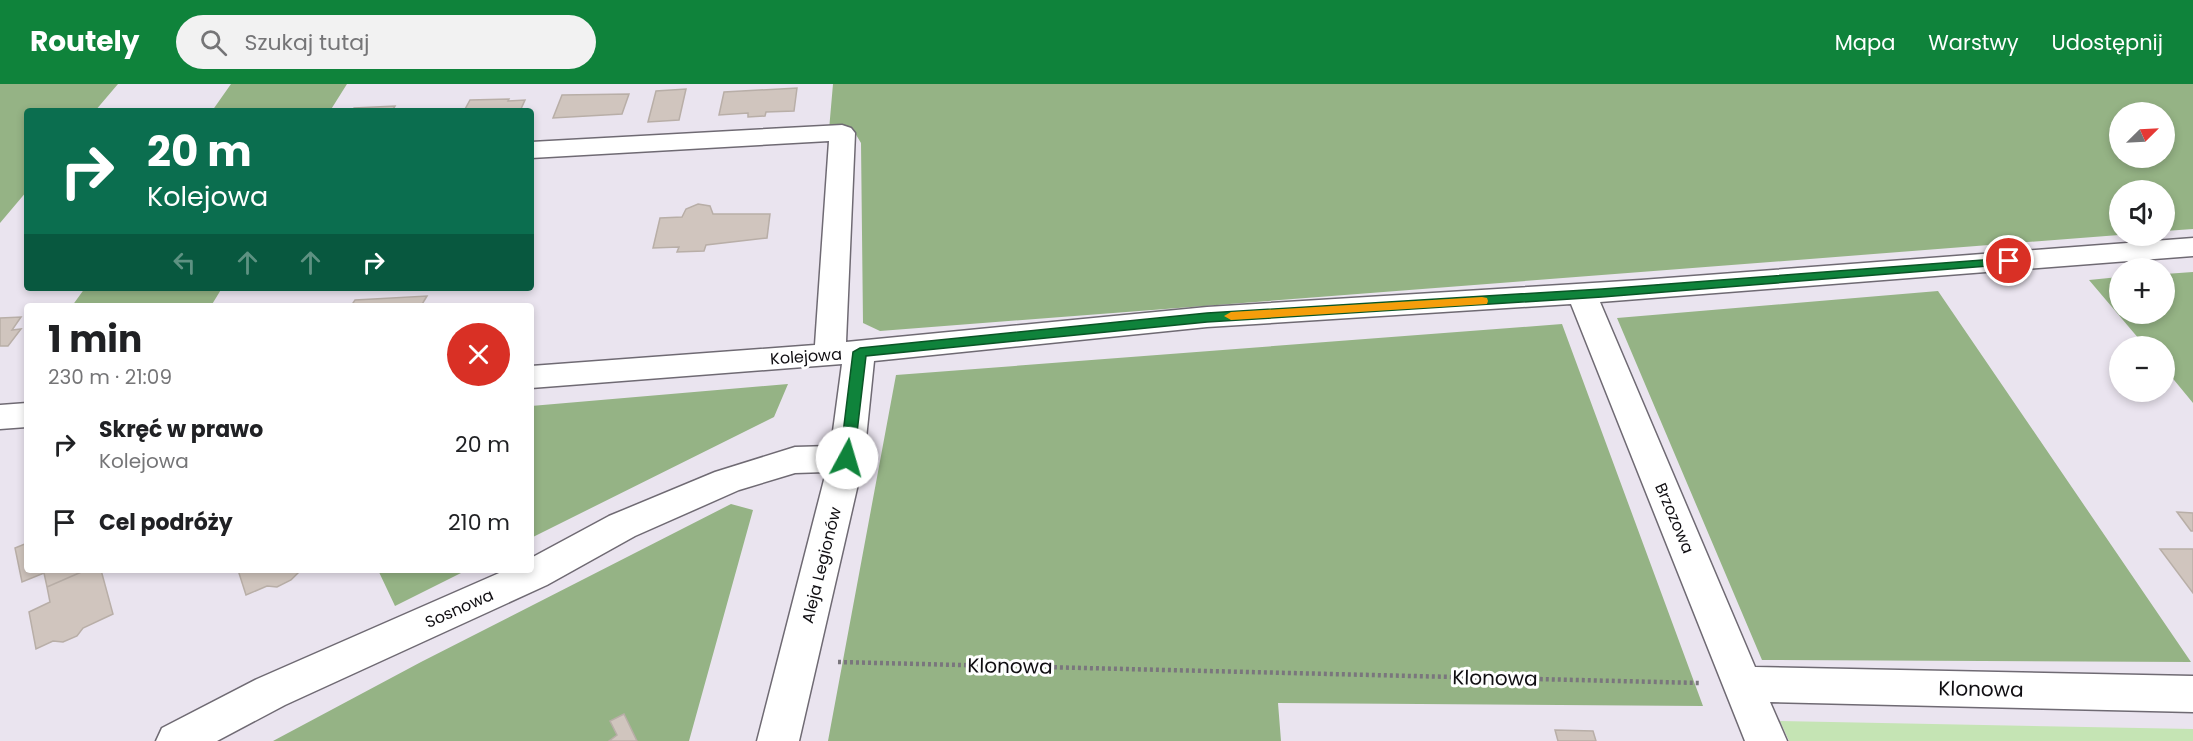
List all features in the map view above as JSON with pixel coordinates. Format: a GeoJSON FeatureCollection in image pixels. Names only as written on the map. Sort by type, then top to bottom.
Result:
{"type":"FeatureCollection","features":[{"type":"Feature","properties":{"kind":"street","name":"Aleja Legionów"},"geometry":{"type":"LineString","coordinates":[[534,150],[842,133],[847,458],[778,741]]}},
{"type":"Feature","properties":{"kind":"street","name":"Kolejowa"},"geometry":{"type":"LineString","coordinates":[[534,377],[845,353],[1207,317],[1582,295],[2193,247]]}},
{"type":"Feature","properties":{"kind":"street","name":"Brzozowa"},"geometry":{"type":"LineString","coordinates":[[1582,295],[1766,741]]}},
{"type":"Feature","properties":{"kind":"street"},"geometry":{"type":"LineString","coordinates":[[0,417],[24,415]]}},
{"type":"Feature","properties":{"kind":"street","name":"Sosnowa"},"geometry":{"type":"LineString","coordinates":[[177,741],[271,692],[534,574],[622,526],[727,481],[795,460],[847,458]]}},
{"type":"Feature","properties":{"kind":"street","name":"Klonowa"},"geometry":{"type":"LineString","coordinates":[[1744,684],[2193,694]]}},
{"type":"Feature","properties":{"kind":"path","name":"Klonowa"},"geometry":{"type":"LineString","coordinates":[[798,661],[1744,684]]}},
{"type":"Feature","properties":{"kind":"green space"},"geometry":{"type":"Polygon","coordinates":[[[0,84],[118,84],[98,108],[24,108],[24,195],[0,223],[0,84]]]}},
{"type":"Feature","properties":{"kind":"green space"},"geometry":{"type":"Polygon","coordinates":[[[231,84],[347,84],[332,108],[214,108],[231,84]]]}},
{"type":"Feature","properties":{"kind":"green space"},"geometry":{"type":"Polygon","coordinates":[[[833,84],[2193,84],[2193,229],[2175,230],[2175,180],[2109,180],[2109,236],[880,331],[863,323],[861,143],[855,133],[829,130],[833,84]]]}},
{"type":"Feature","properties":{"kind":"green space"},"geometry":{"type":"Polygon","coordinates":[[[2193,272],[2193,403],[2175,381],[2175,336],[2137,336],[2126,324],[2175,324],[2175,273],[2193,272]]]}},
{"type":"Feature","properties":{"kind":"green space"},"geometry":{"type":"Polygon","coordinates":[[[2109,278],[2109,304],[2089,280],[2109,278]]]}},
{"type":"Feature","properties":{"kind":"green space"},"geometry":{"type":"Polygon","coordinates":[[[83,291],[220,291],[213,303],[74,303],[83,291]]]}},
{"type":"Feature","properties":{"kind":"green space"},"geometry":{"type":"Polygon","coordinates":[[[1938,291],[2191,662],[1762,660],[1617,318],[1938,291]]]}},
{"type":"Feature","properties":{"kind":"green space"},"geometry":{"type":"Polygon","coordinates":[[[1562,324],[1703,706],[1278,703],[1281,741],[828,741],[896,375],[1562,324]]]}},
{"type":"Feature","properties":{"kind":"green space"},"geometry":{"type":"Polygon","coordinates":[[[788,384],[774,417],[534,537],[534,406],[788,384]]]}},
{"type":"Feature","properties":{"kind":"green space"},"geometry":{"type":"Polygon","coordinates":[[[731,504],[753,510],[689,741],[273,741],[421,662],[731,504]]]}},
{"type":"Feature","properties":{"kind":"green space"},"geometry":{"type":"Polygon","coordinates":[[[379,573],[461,573],[395,606],[379,573]]]}},
{"type":"Feature","properties":{"kind":"green space"},"geometry":{"type":"Polygon","coordinates":[[[1780,721],[2193,729],[2193,741],[1789,741],[1780,721]]]}},
{"type":"Feature","properties":{"kind":"building"},"geometry":{"type":"Polygon","coordinates":[[[797,88],[794,111],[766,112],[765,116],[748,117],[748,113],[719,115],[724,92],[797,88]]]}},
{"type":"Feature","properties":{"kind":"building"},"geometry":{"type":"Polygon","coordinates":[[[686,89],[679,120],[648,122],[656,91],[686,89]]]}},
{"type":"Feature","properties":{"kind":"building"},"geometry":{"type":"Polygon","coordinates":[[[629,94],[622,114],[553,118],[562,95],[629,94]]]}},
{"type":"Feature","properties":{"kind":"building"},"geometry":{"type":"Polygon","coordinates":[[[470,100],[525,100],[521,108],[466,108],[470,100]]]}},
{"type":"Feature","properties":{"kind":"building"},"geometry":{"type":"Polygon","coordinates":[[[395,106],[394,108],[354,108],[395,106]]]}},
{"type":"Feature","properties":{"kind":"building"},"geometry":{"type":"Polygon","coordinates":[[[698,204],[710,206],[713,214],[770,214],[767,238],[706,245],[704,251],[677,252],[679,247],[653,248],[660,218],[682,217],[686,209],[698,204]]]}},
{"type":"Feature","properties":{"kind":"building"},"geometry":{"type":"Polygon","coordinates":[[[427,296],[423,303],[353,303],[355,300],[427,296]]]}},
{"type":"Feature","properties":{"kind":"building"},"geometry":{"type":"Polygon","coordinates":[[[21,317],[12,330],[21,329],[8,346],[0,346],[0,318],[21,317]]]}},
{"type":"Feature","properties":{"kind":"building"},"geometry":{"type":"Polygon","coordinates":[[[2177,512],[2193,513],[2193,531],[2191,531],[2177,512]]]}},
{"type":"Feature","properties":{"kind":"building"},"geometry":{"type":"Polygon","coordinates":[[[24,544],[24,573],[44,573],[22,582],[15,548],[24,544]]]}},
{"type":"Feature","properties":{"kind":"building"},"geometry":{"type":"Polygon","coordinates":[[[2160,549],[2193,549],[2193,593],[2160,549]]]}},
{"type":"Feature","properties":{"kind":"building"},"geometry":{"type":"Polygon","coordinates":[[[44,573],[79,573],[47,587],[44,573]]]}},
{"type":"Feature","properties":{"kind":"building"},"geometry":{"type":"Polygon","coordinates":[[[79,573],[102,573],[113,614],[83,628],[77,636],[63,642],[53,641],[36,649],[29,612],[50,602],[47,587],[79,573]]]}},
{"type":"Feature","properties":{"kind":"building"},"geometry":{"type":"Polygon","coordinates":[[[239,573],[298,573],[291,580],[277,587],[267,586],[246,595],[239,573]]]}},
{"type":"Feature","properties":{"kind":"building"},"geometry":{"type":"Polygon","coordinates":[[[624,714],[637,741],[609,741],[617,735],[610,721],[624,714]]]}},
{"type":"Feature","properties":{"kind":"building"},"geometry":{"type":"Polygon","coordinates":[[[1555,730],[1593,731],[1596,741],[1558,741],[1555,730]]]}},
{"type":"Feature","properties":{"kind":"slow traffic"},"geometry":{"type":"LineString","coordinates":[[1231,316],[1482,301]]}},
{"type":"Feature","properties":{"kind":"route"},"geometry":{"type":"LineString","coordinates":[[847,458],[860,352],[1207,317],[1602,293],[2009,261]]}}]}
